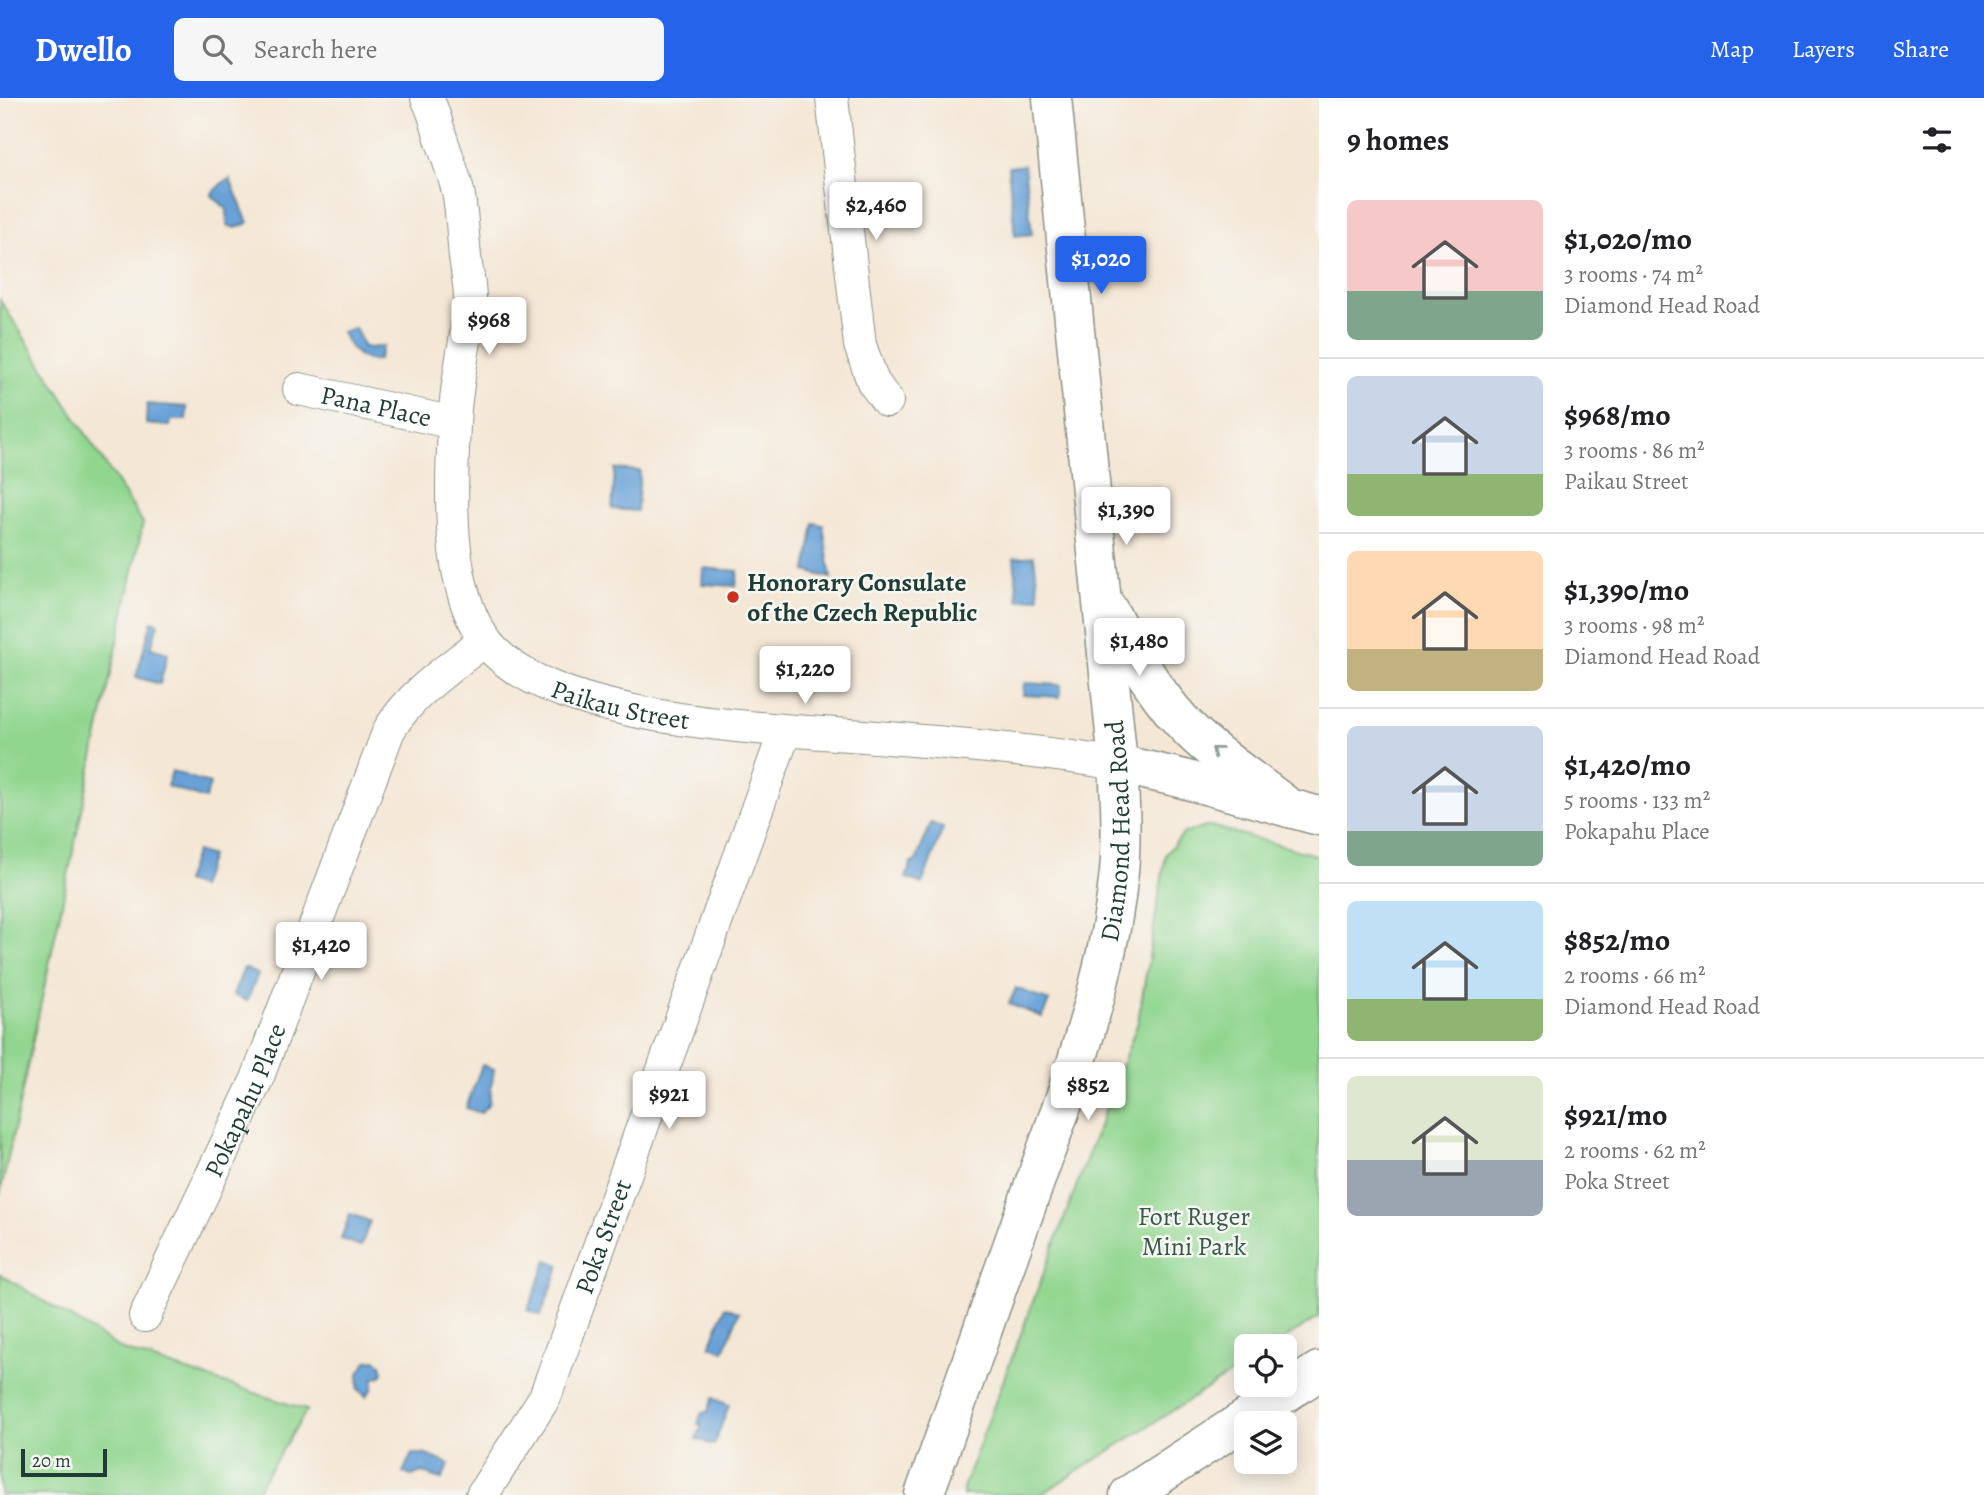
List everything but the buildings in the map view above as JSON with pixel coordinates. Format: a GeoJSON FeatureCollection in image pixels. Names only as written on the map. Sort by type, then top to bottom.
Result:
{"type":"FeatureCollection","features":[{"type":"Feature","properties":{"kind":"street","name":"Paikau Street"},"geometry":{"type":"LineString","coordinates":[[428,98],[458,195],[470,301],[454,423],[453,524],[457,562],[473,619],[485,640],[509,663],[538,680],[598,703],[709,723],[1076,757],[1176,777],[1304,812]]}},
{"type":"Feature","properties":{"kind":"street"},"geometry":{"type":"LineString","coordinates":[[832,98],[860,345],[873,382],[887,401]]}},
{"type":"Feature","properties":{"kind":"street","name":"Diamond Head Road"},"geometry":{"type":"LineString","coordinates":[[924,1495],[1091,1018],[1107,947],[1119,872],[1121,816],[1118,764],[1052,98]]}},
{"type":"Feature","properties":{"kind":"street","name":"Pana Place"},"geometry":{"type":"LineString","coordinates":[[299,388],[454,423]]}},
{"type":"Feature","properties":{"kind":"street"},"geometry":{"type":"LineString","coordinates":[[1102,598],[1152,684],[1171,710],[1193,733],[1304,812]]}},
{"type":"Feature","properties":{"kind":"street","name":"Pokapahu Place"},"geometry":{"type":"LineString","coordinates":[[145,1316],[257,1079],[389,730],[418,692],[485,640]]}},
{"type":"Feature","properties":{"kind":"street","name":"Poka Street"},"geometry":{"type":"LineString","coordinates":[[482,1495],[545,1397],[785,731]]}},
{"type":"Feature","properties":{"kind":"street"},"geometry":{"type":"LineString","coordinates":[[1129,1495],[1319,1371]]}},
{"type":"Feature","properties":{"kind":"green space"},"geometry":{"type":"Polygon","coordinates":[[[0,300],[143,523],[0,1195],[0,300]]]}},
{"type":"Feature","properties":{"kind":"green space","name":"Fort Ruger Mini Park"},"geometry":{"type":"Polygon","coordinates":[[[1210,826],[1319,856],[1319,1317],[1293,1334],[1234,1334],[1234,1372],[1040,1495],[963,1495],[963,1488],[1138,1022],[1166,854],[1184,833],[1210,826]]]}},
{"type":"Feature","properties":{"kind":"green space"},"geometry":{"type":"Polygon","coordinates":[[[0,1274],[123,1350],[307,1410],[254,1495],[0,1495],[0,1274]]]}},
{"type":"Feature","properties":{"kind":"water"},"geometry":{"type":"Polygon","coordinates":[[[1024,165],[1032,234],[1015,236],[1008,167],[1024,165]]]}},
{"type":"Feature","properties":{"kind":"water"},"geometry":{"type":"Polygon","coordinates":[[[230,179],[248,223],[236,228],[227,225],[227,209],[211,195],[230,179]]]}},
{"type":"Feature","properties":{"kind":"water"},"geometry":{"type":"Polygon","coordinates":[[[355,328],[364,347],[383,346],[378,360],[366,359],[351,348],[342,332],[355,328]]]}},
{"type":"Feature","properties":{"kind":"water"},"geometry":{"type":"Polygon","coordinates":[[[147,404],[187,407],[186,420],[171,420],[170,426],[146,424],[147,404]]]}},
{"type":"Feature","properties":{"kind":"water"},"geometry":{"type":"Polygon","coordinates":[[[615,469],[640,471],[637,511],[612,509],[615,469]]]}},
{"type":"Feature","properties":{"kind":"water"},"geometry":{"type":"Polygon","coordinates":[[[814,523],[823,525],[831,578],[806,571],[814,523]]]}},
{"type":"Feature","properties":{"kind":"water"},"geometry":{"type":"Polygon","coordinates":[[[1034,556],[1039,597],[1018,600],[1014,558],[1034,556]]]}},
{"type":"Feature","properties":{"kind":"water"},"geometry":{"type":"Polygon","coordinates":[[[703,568],[738,571],[736,586],[702,584],[703,568]]]}},
{"type":"Feature","properties":{"kind":"water"},"geometry":{"type":"Polygon","coordinates":[[[152,621],[158,623],[151,648],[168,653],[160,684],[136,677],[152,621]]]}},
{"type":"Feature","properties":{"kind":"water"},"geometry":{"type":"Polygon","coordinates":[[[1024,683],[1061,685],[1060,697],[1023,695],[1024,683]]]}},
{"type":"Feature","properties":{"kind":"water"},"geometry":{"type":"Polygon","coordinates":[[[172,771],[210,784],[205,799],[167,786],[172,771]]]}},
{"type":"Feature","properties":{"kind":"water"},"geometry":{"type":"Polygon","coordinates":[[[931,823],[943,828],[922,884],[906,878],[931,823]]]}},
{"type":"Feature","properties":{"kind":"water"},"geometry":{"type":"Polygon","coordinates":[[[196,851],[211,856],[200,887],[185,882],[196,851]]]}},
{"type":"Feature","properties":{"kind":"water"},"geometry":{"type":"Polygon","coordinates":[[[244,968],[258,974],[247,1001],[233,995],[244,968]]]}},
{"type":"Feature","properties":{"kind":"water"},"geometry":{"type":"Polygon","coordinates":[[[1016,988],[1049,1001],[1042,1017],[1009,1004],[1016,988]]]}},
{"type":"Feature","properties":{"kind":"water"},"geometry":{"type":"Polygon","coordinates":[[[482,1065],[494,1069],[489,1103],[481,1113],[466,1108],[482,1065]]]}},
{"type":"Feature","properties":{"kind":"water"},"geometry":{"type":"Polygon","coordinates":[[[350,1214],[370,1221],[361,1246],[341,1239],[350,1214]]]}},
{"type":"Feature","properties":{"kind":"water"},"geometry":{"type":"Polygon","coordinates":[[[547,1260],[560,1265],[541,1315],[528,1310],[547,1260]]]}},
{"type":"Feature","properties":{"kind":"water"},"geometry":{"type":"Polygon","coordinates":[[[725,1307],[739,1312],[724,1351],[710,1346],[725,1307]]]}},
{"type":"Feature","properties":{"kind":"water"},"geometry":{"type":"Polygon","coordinates":[[[376,1360],[381,1364],[383,1372],[381,1376],[373,1379],[373,1388],[366,1396],[358,1389],[359,1373],[367,1361],[376,1360]]]}},
{"type":"Feature","properties":{"kind":"water"},"geometry":{"type":"Polygon","coordinates":[[[713,1398],[729,1405],[714,1445],[696,1439],[702,1426],[698,1424],[702,1412],[707,1413],[713,1398]]]}},
{"type":"Feature","properties":{"kind":"water"},"geometry":{"type":"Polygon","coordinates":[[[412,1454],[424,1454],[449,1464],[442,1479],[423,1473],[411,1476],[403,1472],[412,1454]]]}},
{"type":"Feature","properties":{"kind":"place","name":"Honorary Consulate of the Czech Republic"},"geometry":{"type":"Point","coordinates":[733,597]}}]}
